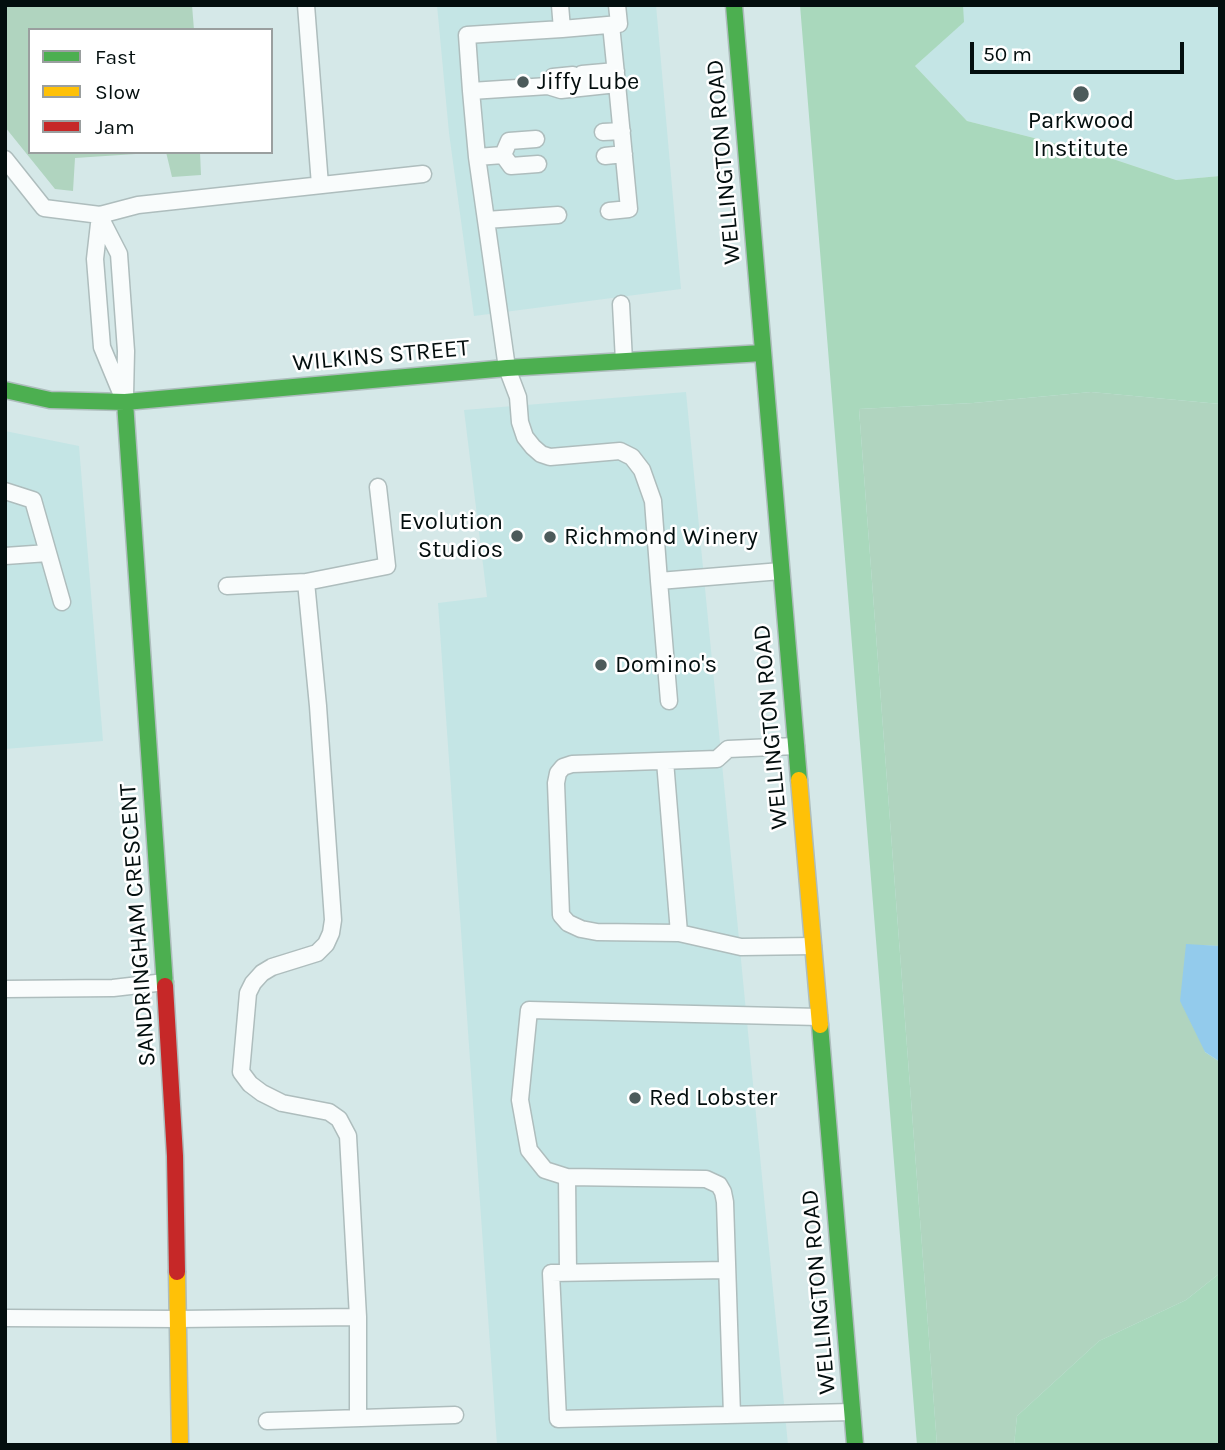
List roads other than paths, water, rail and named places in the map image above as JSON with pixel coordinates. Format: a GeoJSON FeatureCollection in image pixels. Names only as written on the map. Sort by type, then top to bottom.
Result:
{"type":"FeatureCollection","features":[{"type":"Feature","properties":{"kind":"street","name":"WELLINGTON ROAD"},"geometry":{"type":"LineString","coordinates":[[734,5],[855,1445]]}},
{"type":"Feature","properties":{"kind":"street","name":"WILKINS STREET"},"geometry":{"type":"LineString","coordinates":[[5,390],[50,400],[125,402],[507,368],[762,353]]}},
{"type":"Feature","properties":{"kind":"street","name":"SANDRINGHAM CRESCENT"},"geometry":{"type":"LineString","coordinates":[[125,402],[175,1156],[180,1445]]}},
{"type":"Feature","properties":{"kind":"lane"},"geometry":{"type":"LineString","coordinates":[[306,5],[320,186]]}},
{"type":"Feature","properties":{"kind":"lane"},"geometry":{"type":"LineString","coordinates":[[560,5],[562,29]]}},
{"type":"Feature","properties":{"kind":"lane"},"geometry":{"type":"LineString","coordinates":[[617,5],[619,24],[467,35],[471,91],[477,157],[507,368],[518,397],[520,422],[525,437],[541,454],[558,457],[620,452],[632,457],[642,470],[653,501],[669,701]]}},
{"type":"Feature","properties":{"kind":"lane"},"geometry":{"type":"LineString","coordinates":[[609,211],[629,209],[611,25]]}},
{"type":"Feature","properties":{"kind":"lane"},"geometry":{"type":"LineString","coordinates":[[548,86],[553,76],[617,77]]}},
{"type":"Feature","properties":{"kind":"lane"},"geometry":{"type":"LineString","coordinates":[[471,91],[548,86],[561,90],[617,77]]}},
{"type":"Feature","properties":{"kind":"lane"},"geometry":{"type":"LineString","coordinates":[[603,132],[622,131]]}},
{"type":"Feature","properties":{"kind":"lane"},"geometry":{"type":"LineString","coordinates":[[503,155],[509,141],[536,139]]}},
{"type":"Feature","properties":{"kind":"lane"},"geometry":{"type":"LineString","coordinates":[[605,156],[624,154]]}},
{"type":"Feature","properties":{"kind":"lane"},"geometry":{"type":"LineString","coordinates":[[477,157],[503,155]]}},
{"type":"Feature","properties":{"kind":"lane"},"geometry":{"type":"LineString","coordinates":[[503,155],[511,166],[538,164]]}},
{"type":"Feature","properties":{"kind":"lane"},"geometry":{"type":"LineString","coordinates":[[5,159],[44,208],[100,215],[138,205],[423,174]]}},
{"type":"Feature","properties":{"kind":"lane"},"geometry":{"type":"LineString","coordinates":[[100,215],[119,254],[126,351],[125,402]]}},
{"type":"Feature","properties":{"kind":"lane"},"geometry":{"type":"LineString","coordinates":[[100,215],[95,259],[102,346],[125,402]]}},
{"type":"Feature","properties":{"kind":"lane"},"geometry":{"type":"LineString","coordinates":[[486,220],[558,215]]}},
{"type":"Feature","properties":{"kind":"lane"},"geometry":{"type":"LineString","coordinates":[[621,304],[624,361]]}},
{"type":"Feature","properties":{"kind":"lane"},"geometry":{"type":"LineString","coordinates":[[227,586],[306,582],[387,566],[379,487]]}},
{"type":"Feature","properties":{"kind":"lane"},"geometry":{"type":"LineString","coordinates":[[5,492],[33,500],[62,602]]}},
{"type":"Feature","properties":{"kind":"lane"},"geometry":{"type":"LineString","coordinates":[[5,556],[48,553]]}},
{"type":"Feature","properties":{"kind":"lane"},"geometry":{"type":"LineString","coordinates":[[659,581],[781,571]]}},
{"type":"Feature","properties":{"kind":"lane"},"geometry":{"type":"LineString","coordinates":[[306,582],[333,920],[326,944],[317,953],[272,967],[253,982],[248,993],[242,1072],[250,1084],[282,1103],[329,1112],[339,1119],[348,1136],[358,1317],[358,1418]]}},
{"type":"Feature","properties":{"kind":"lane"},"geometry":{"type":"LineString","coordinates":[[796,746],[727,749],[717,759],[572,764],[563,767],[558,773],[556,783],[561,915],[568,923],[597,932],[679,933],[741,947],[813,946]]}},
{"type":"Feature","properties":{"kind":"lane"},"geometry":{"type":"LineString","coordinates":[[665,761],[679,933]]}},
{"type":"Feature","properties":{"kind":"lane"},"geometry":{"type":"LineString","coordinates":[[5,989],[113,988],[165,982]]}},
{"type":"Feature","properties":{"kind":"lane"},"geometry":{"type":"LineString","coordinates":[[732,1415],[723,1192],[714,1182],[706,1179],[567,1177],[545,1170],[529,1150],[520,1100],[529,1010],[819,1017]]}},
{"type":"Feature","properties":{"kind":"lane"},"geometry":{"type":"LineString","coordinates":[[567,1177],[568,1272]]}},
{"type":"Feature","properties":{"kind":"lane"},"geometry":{"type":"LineString","coordinates":[[727,1270],[551,1273],[558,1419],[852,1412]]}},
{"type":"Feature","properties":{"kind":"lane"},"geometry":{"type":"LineString","coordinates":[[5,1318],[358,1317]]}},
{"type":"Feature","properties":{"kind":"lane"},"geometry":{"type":"LineString","coordinates":[[267,1421],[455,1415]]}},
{"type":"Feature","properties":{"kind":"water"},"geometry":{"type":"Polygon","coordinates":[[[1186,944],[1220,946],[1220,1062],[1205,1052],[1180,1001],[1186,944]]]}},
{"type":"Feature","properties":{"kind":"place","name":"Jiffy Lube"},"geometry":{"type":"Point","coordinates":[523,82]}},
{"type":"Feature","properties":{"kind":"place","name":"Parkwood Institute"},"geometry":{"type":"Point","coordinates":[1081,94]}},
{"type":"Feature","properties":{"kind":"place","name":"Evolution Studios"},"geometry":{"type":"Point","coordinates":[517,536]}},
{"type":"Feature","properties":{"kind":"place","name":"Richmond Winery"},"geometry":{"type":"Point","coordinates":[550,537]}},
{"type":"Feature","properties":{"kind":"place","name":"Domino's"},"geometry":{"type":"Point","coordinates":[601,665]}},
{"type":"Feature","properties":{"kind":"place","name":"Red Lobster"},"geometry":{"type":"Point","coordinates":[635,1098]}}]}
